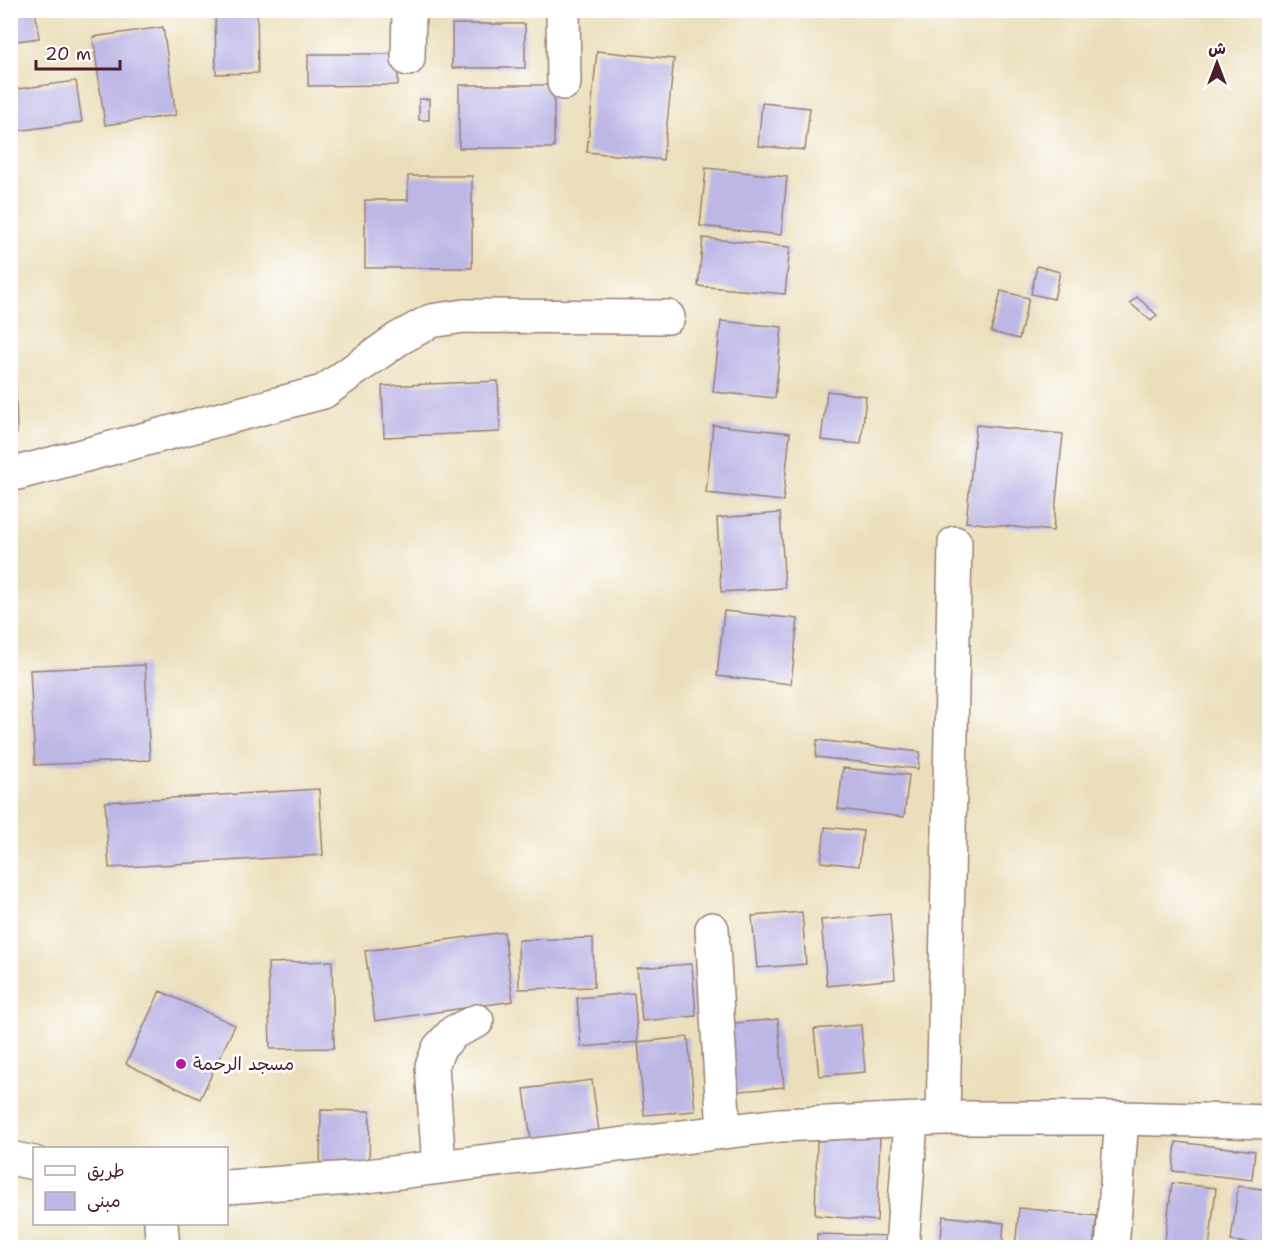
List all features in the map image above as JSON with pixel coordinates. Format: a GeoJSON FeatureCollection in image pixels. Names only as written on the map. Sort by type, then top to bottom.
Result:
{"type":"FeatureCollection","features":[{"type":"Feature","properties":{"kind":"street"},"geometry":{"type":"LineString","coordinates":[[408,59],[409,10]]}},
{"type":"Feature","properties":{"kind":"street"},"geometry":{"type":"LineString","coordinates":[[563,10],[564,83]]}},
{"type":"Feature","properties":{"kind":"street"},"geometry":{"type":"LineString","coordinates":[[10,475],[323,392],[398,339],[431,321],[464,316],[669,317]]}},
{"type":"Feature","properties":{"kind":"street"},"geometry":{"type":"LineString","coordinates":[[943,1118],[956,543]]}},
{"type":"Feature","properties":{"kind":"street"},"geometry":{"type":"LineString","coordinates":[[712,928],[724,1132]]}},
{"type":"Feature","properties":{"kind":"street"},"geometry":{"type":"LineString","coordinates":[[440,1167],[432,1066],[439,1048],[454,1032],[477,1021]]}},
{"type":"Feature","properties":{"kind":"street"},"geometry":{"type":"LineString","coordinates":[[228,1187],[351,1178],[780,1125],[943,1118],[1122,1118],[1269,1122]]}},
{"type":"Feature","properties":{"kind":"street"},"geometry":{"type":"LineString","coordinates":[[1112,1248],[1122,1118]]}},
{"type":"Feature","properties":{"kind":"street"},"geometry":{"type":"LineString","coordinates":[[902,1248],[911,1119]]}},
{"type":"Feature","properties":{"kind":"street"},"geometry":{"type":"LineString","coordinates":[[10,1158],[33,1163]]}},
{"type":"Feature","properties":{"kind":"street"},"geometry":{"type":"LineString","coordinates":[[161,1225],[163,1248]]}},
{"type":"Feature","properties":{"kind":"building"},"geometry":{"type":"Polygon","coordinates":[[[10,10],[35,10],[39,38],[10,42],[10,10]]]}},
{"type":"Feature","properties":{"kind":"building"},"geometry":{"type":"Polygon","coordinates":[[[215,10],[257,10],[258,73],[216,74],[215,10]]]}},
{"type":"Feature","properties":{"kind":"building"},"geometry":{"type":"Polygon","coordinates":[[[452,24],[525,24],[525,68],[452,68],[452,24]]]}},
{"type":"Feature","properties":{"kind":"building"},"geometry":{"type":"Polygon","coordinates":[[[163,27],[176,115],[105,125],[93,37],[163,27]]]}},
{"type":"Feature","properties":{"kind":"building"},"geometry":{"type":"Polygon","coordinates":[[[597,51],[674,59],[663,160],[587,152],[597,51]]]}},
{"type":"Feature","properties":{"kind":"building"},"geometry":{"type":"Polygon","coordinates":[[[308,54],[398,54],[398,85],[308,86],[308,54]]]}},
{"type":"Feature","properties":{"kind":"building"},"geometry":{"type":"Polygon","coordinates":[[[76,81],[82,122],[10,132],[10,90],[76,81]]]}},
{"type":"Feature","properties":{"kind":"building"},"geometry":{"type":"Polygon","coordinates":[[[459,85],[554,85],[554,148],[459,148],[459,85]]]}},
{"type":"Feature","properties":{"kind":"building"},"geometry":{"type":"Polygon","coordinates":[[[419,99],[429,99],[429,120],[419,120],[419,99]]]}},
{"type":"Feature","properties":{"kind":"building"},"geometry":{"type":"Polygon","coordinates":[[[762,103],[810,108],[805,150],[758,146],[762,103]]]}},
{"type":"Feature","properties":{"kind":"building"},"geometry":{"type":"Polygon","coordinates":[[[706,168],[787,177],[781,235],[700,226],[706,168]]]}},
{"type":"Feature","properties":{"kind":"building"},"geometry":{"type":"Polygon","coordinates":[[[408,176],[472,176],[472,268],[365,268],[365,200],[408,200],[408,176]]]}},
{"type":"Feature","properties":{"kind":"building"},"geometry":{"type":"Polygon","coordinates":[[[703,238],[790,247],[785,294],[698,286],[703,238]]]}},
{"type":"Feature","properties":{"kind":"building"},"geometry":{"type":"Polygon","coordinates":[[[1037,266],[1060,272],[1054,299],[1031,294],[1037,266]]]}},
{"type":"Feature","properties":{"kind":"building"},"geometry":{"type":"Polygon","coordinates":[[[1001,291],[1029,298],[1019,339],[991,332],[1001,291]]]}},
{"type":"Feature","properties":{"kind":"building"},"geometry":{"type":"Polygon","coordinates":[[[1137,297],[1157,315],[1151,321],[1130,303],[1137,297]]]}},
{"type":"Feature","properties":{"kind":"building"},"geometry":{"type":"Polygon","coordinates":[[[721,321],[782,327],[775,398],[713,392],[721,321]]]}},
{"type":"Feature","properties":{"kind":"building"},"geometry":{"type":"Polygon","coordinates":[[[10,360],[15,360],[17,434],[10,434],[10,360]]]}},
{"type":"Feature","properties":{"kind":"building"},"geometry":{"type":"Polygon","coordinates":[[[498,381],[500,432],[384,437],[382,386],[498,381]]]}},
{"type":"Feature","properties":{"kind":"building"},"geometry":{"type":"Polygon","coordinates":[[[827,391],[866,396],[861,444],[821,440],[827,391]]]}},
{"type":"Feature","properties":{"kind":"building"},"geometry":{"type":"Polygon","coordinates":[[[713,425],[790,433],[783,501],[706,493],[713,425]]]}},
{"type":"Feature","properties":{"kind":"building"},"geometry":{"type":"Polygon","coordinates":[[[976,425],[1063,434],[1053,531],[966,522],[976,425]]]}},
{"type":"Feature","properties":{"kind":"building"},"geometry":{"type":"Polygon","coordinates":[[[780,513],[785,588],[721,592],[717,518],[780,513]]]}},
{"type":"Feature","properties":{"kind":"building"},"geometry":{"type":"Polygon","coordinates":[[[724,611],[798,619],[791,684],[717,676],[724,611]]]}},
{"type":"Feature","properties":{"kind":"building"},"geometry":{"type":"Polygon","coordinates":[[[145,665],[150,760],[35,765],[30,670],[145,665]]]}},
{"type":"Feature","properties":{"kind":"building"},"geometry":{"type":"Polygon","coordinates":[[[817,740],[920,752],[918,769],[816,757],[817,740]]]}},
{"type":"Feature","properties":{"kind":"building"},"geometry":{"type":"Polygon","coordinates":[[[843,768],[909,775],[904,817],[838,809],[843,768]]]}},
{"type":"Feature","properties":{"kind":"building"},"geometry":{"type":"Polygon","coordinates":[[[319,789],[323,855],[109,868],[105,802],[319,789]]]}},
{"type":"Feature","properties":{"kind":"building"},"geometry":{"type":"Polygon","coordinates":[[[825,827],[863,831],[859,866],[821,862],[825,827]]]}},
{"type":"Feature","properties":{"kind":"building"},"geometry":{"type":"Polygon","coordinates":[[[802,912],[806,964],[757,968],[752,916],[802,912]]]}},
{"type":"Feature","properties":{"kind":"building"},"geometry":{"type":"Polygon","coordinates":[[[890,914],[895,979],[827,986],[821,920],[890,914]]]}},
{"type":"Feature","properties":{"kind":"building"},"geometry":{"type":"Polygon","coordinates":[[[504,932],[513,1001],[375,1021],[365,951],[504,932]]]}},
{"type":"Feature","properties":{"kind":"building"},"geometry":{"type":"Polygon","coordinates":[[[593,938],[594,987],[519,989],[518,940],[593,938]]]}},
{"type":"Feature","properties":{"kind":"building"},"geometry":{"type":"Polygon","coordinates":[[[332,961],[334,1048],[270,1049],[268,963],[332,961]]]}},
{"type":"Feature","properties":{"kind":"building"},"geometry":{"type":"Polygon","coordinates":[[[692,964],[696,1016],[642,1021],[637,968],[692,964]]]}},
{"type":"Feature","properties":{"kind":"building"},"geometry":{"type":"Polygon","coordinates":[[[160,991],[235,1025],[200,1099],[126,1064],[160,991]]]}},
{"type":"Feature","properties":{"kind":"building"},"geometry":{"type":"Polygon","coordinates":[[[634,993],[638,1042],[581,1047],[577,998],[634,993]]]}},
{"type":"Feature","properties":{"kind":"building"},"geometry":{"type":"Polygon","coordinates":[[[778,1019],[784,1087],[730,1092],[724,1024],[778,1019]]]}},
{"type":"Feature","properties":{"kind":"building"},"geometry":{"type":"Polygon","coordinates":[[[861,1025],[865,1072],[819,1076],[814,1029],[861,1025]]]}},
{"type":"Feature","properties":{"kind":"building"},"geometry":{"type":"Polygon","coordinates":[[[688,1037],[695,1111],[644,1115],[638,1042],[688,1037]]]}},
{"type":"Feature","properties":{"kind":"building"},"geometry":{"type":"Polygon","coordinates":[[[592,1080],[600,1139],[532,1148],[524,1089],[592,1080]]]}},
{"type":"Feature","properties":{"kind":"building"},"geometry":{"type":"Polygon","coordinates":[[[321,1110],[370,1111],[369,1169],[320,1169],[321,1110]]]}},
{"type":"Feature","properties":{"kind":"building"},"geometry":{"type":"Polygon","coordinates":[[[880,1136],[877,1221],[815,1215],[817,1141],[880,1136]]]}},
{"type":"Feature","properties":{"kind":"building"},"geometry":{"type":"Polygon","coordinates":[[[1176,1142],[1255,1151],[1252,1180],[1173,1171],[1176,1142]]]}},
{"type":"Feature","properties":{"kind":"building"},"geometry":{"type":"Polygon","coordinates":[[[1172,1183],[1216,1188],[1209,1248],[1164,1248],[1172,1183]]]}},
{"type":"Feature","properties":{"kind":"building"},"geometry":{"type":"Polygon","coordinates":[[[1238,1186],[1270,1190],[1270,1245],[1231,1241],[1238,1186]]]}},
{"type":"Feature","properties":{"kind":"building"},"geometry":{"type":"Polygon","coordinates":[[[1019,1208],[1097,1216],[1093,1248],[1015,1248],[1019,1208]]]}},
{"type":"Feature","properties":{"kind":"building"},"geometry":{"type":"Polygon","coordinates":[[[943,1216],[1004,1223],[1002,1248],[940,1248],[943,1216]]]}},
{"type":"Feature","properties":{"kind":"building"},"geometry":{"type":"Polygon","coordinates":[[[817,1234],[890,1236],[890,1248],[817,1248],[817,1234]]]}},
{"type":"Feature","properties":{"kind":"place","name":"مسجد الرحمة"},"geometry":{"type":"Point","coordinates":[181,1064]}}]}
